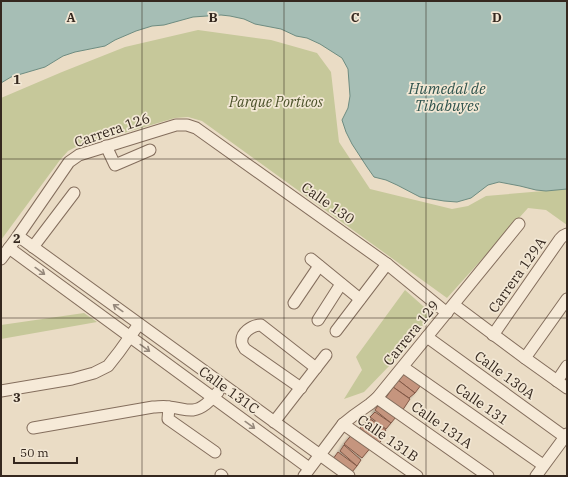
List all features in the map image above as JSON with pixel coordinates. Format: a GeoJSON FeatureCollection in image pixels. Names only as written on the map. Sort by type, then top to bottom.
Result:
{"type":"FeatureCollection","features":[{"type":"Feature","properties":{"kind":"street","name":"Carrera 126"},"geometry":{"type":"LineString","coordinates":[[1,259],[69,162],[79,154],[176,125],[187,125]]}},
{"type":"Feature","properties":{"kind":"street","name":"Calle 130"},"geometry":{"type":"LineString","coordinates":[[187,125],[196,128],[450,309],[494,335],[567,388]]}},
{"type":"Feature","properties":{"kind":"street"},"geometry":{"type":"LineString","coordinates":[[106,146],[115,165],[150,150]]}},
{"type":"Feature","properties":{"kind":"street"},"geometry":{"type":"LineString","coordinates":[[33,247],[74,193]]}},
{"type":"Feature","properties":{"kind":"street","name":"Carrera 129"},"geometry":{"type":"LineString","coordinates":[[307,472],[343,424],[378,398],[519,224]]}},
{"type":"Feature","properties":{"kind":"street","name":"Carrera 129A"},"geometry":{"type":"LineString","coordinates":[[494,335],[560,239],[566,234]]}},
{"type":"Feature","properties":{"kind":"street","name":"Calle 131C"},"geometry":{"type":"LineString","coordinates":[[18,236],[139,324],[208,367],[223,385],[349,476]]}},
{"type":"Feature","properties":{"kind":"street","name":"Calle 131C"},"geometry":{"type":"LineString","coordinates":[[9,248],[214,398],[307,472]]}},
{"type":"Feature","properties":{"kind":"street"},"geometry":{"type":"LineString","coordinates":[[294,303],[315,263],[360,299]]}},
{"type":"Feature","properties":{"kind":"street"},"geometry":{"type":"LineString","coordinates":[[336,331],[387,264]]}},
{"type":"Feature","properties":{"kind":"street"},"geometry":{"type":"LineString","coordinates":[[318,320],[341,284]]}},
{"type":"Feature","properties":{"kind":"street"},"geometry":{"type":"LineString","coordinates":[[525,358],[567,299]]}},
{"type":"Feature","properties":{"kind":"street"},"geometry":{"type":"LineString","coordinates":[[1,390],[72,379],[94,373],[108,366],[120,352],[139,324]]}},
{"type":"Feature","properties":{"kind":"street"},"geometry":{"type":"LineString","coordinates":[[301,388],[245,349],[242,343],[242,337],[249,328],[255,325],[261,325],[316,368]]}},
{"type":"Feature","properties":{"kind":"street","name":"Calle 130A"},"geometry":{"type":"LineString","coordinates":[[427,337],[566,435]]}},
{"type":"Feature","properties":{"kind":"street"},"geometry":{"type":"LineString","coordinates":[[274,422],[326,355]]}},
{"type":"Feature","properties":{"kind":"street"},"geometry":{"type":"LineString","coordinates":[[556,381],[567,366]]}},
{"type":"Feature","properties":{"kind":"street","name":"Calle 131"},"geometry":{"type":"LineString","coordinates":[[403,367],[543,465]]}},
{"type":"Feature","properties":{"kind":"street"},"geometry":{"type":"LineString","coordinates":[[33,428],[153,407],[169,406],[196,410],[214,398],[223,385]]}},
{"type":"Feature","properties":{"kind":"street","name":"Calle 131A"},"geometry":{"type":"LineString","coordinates":[[378,398],[488,476]]}},
{"type":"Feature","properties":{"kind":"street"},"geometry":{"type":"LineString","coordinates":[[169,406],[168,419],[215,452]]}},
{"type":"Feature","properties":{"kind":"street","name":"Calle 131B"},"geometry":{"type":"LineString","coordinates":[[343,424],[417,476]]}},
{"type":"Feature","properties":{"kind":"street"},"geometry":{"type":"LineString","coordinates":[[536,476],[566,435]]}},
{"type":"Feature","properties":{"kind":"green space","name":"Parque Porticos"},"geometry":{"type":"Polygon","coordinates":[[[198,30],[271,40],[317,53],[331,72],[339,142],[370,189],[452,209],[468,206],[486,196],[567,189],[567,225],[546,210],[528,208],[447,298],[202,121],[188,117],[175,118],[76,147],[68,151],[1,240],[1,98],[125,47],[198,30]]]}},
{"type":"Feature","properties":{"kind":"green space"},"geometry":{"type":"Polygon","coordinates":[[[405,290],[432,314],[391,364],[364,392],[344,399],[362,370],[356,357],[405,290]]]}},
{"type":"Feature","properties":{"kind":"green space"},"geometry":{"type":"Polygon","coordinates":[[[84,313],[97,322],[1,339],[1,325],[84,313]]]}},
{"type":"Feature","properties":{"kind":"water","name":"Humedal de Tibabuyes"},"geometry":{"type":"Polygon","coordinates":[[[1,1],[567,1],[567,189],[546,191],[536,190],[499,182],[488,185],[471,198],[457,202],[420,197],[386,180],[374,177],[352,144],[342,120],[348,108],[350,96],[348,69],[342,58],[320,44],[307,38],[296,36],[281,29],[255,24],[244,19],[230,16],[221,15],[193,17],[164,25],[152,26],[136,31],[105,46],[63,56],[45,67],[11,77],[1,83],[1,1]]]}},
{"type":"Feature","properties":{"kind":"building"},"geometry":{"type":"Polygon","coordinates":[[[405,372],[421,385],[415,393],[398,380],[405,372]]]}},
{"type":"Feature","properties":{"kind":"building"},"geometry":{"type":"Polygon","coordinates":[[[398,380],[415,393],[409,398],[393,387],[398,380]]]}},
{"type":"Feature","properties":{"kind":"building"},"geometry":{"type":"Polygon","coordinates":[[[393,387],[410,399],[402,411],[385,399],[393,387]]]}},
{"type":"Feature","properties":{"kind":"building"},"geometry":{"type":"Polygon","coordinates":[[[379,404],[396,417],[391,423],[375,410],[379,404]]]}},
{"type":"Feature","properties":{"kind":"building"},"geometry":{"type":"Polygon","coordinates":[[[375,412],[391,423],[386,429],[370,417],[375,412]]]}},
{"type":"Feature","properties":{"kind":"building"},"geometry":{"type":"Polygon","coordinates":[[[369,418],[386,430],[382,435],[366,423],[369,418]]]}},
{"type":"Feature","properties":{"kind":"building"},"geometry":{"type":"Polygon","coordinates":[[[364,424],[384,438],[378,444],[360,428],[364,424]]]}},
{"type":"Feature","properties":{"kind":"building"},"geometry":{"type":"Polygon","coordinates":[[[353,433],[372,446],[362,458],[344,444],[353,433]]]}},
{"type":"Feature","properties":{"kind":"building"},"geometry":{"type":"Polygon","coordinates":[[[344,445],[361,460],[357,466],[340,451],[344,445]]]}},
{"type":"Feature","properties":{"kind":"building"},"geometry":{"type":"Polygon","coordinates":[[[338,452],[357,466],[352,472],[333,459],[338,452]]]}}]}
